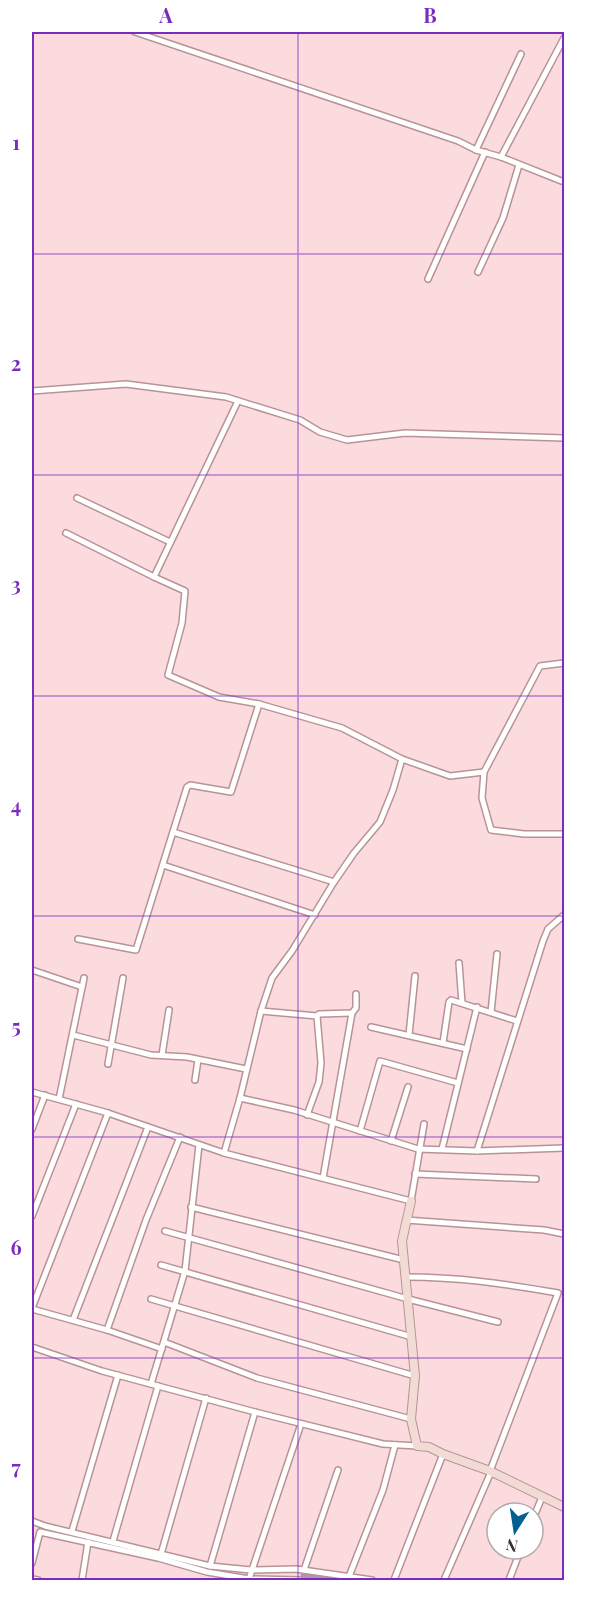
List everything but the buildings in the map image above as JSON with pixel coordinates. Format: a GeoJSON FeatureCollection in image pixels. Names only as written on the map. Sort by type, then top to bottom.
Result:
{"type":"FeatureCollection","features":[{"type":"Feature","properties":{"kind":"street"},"geometry":{"type":"LineString","coordinates":[[135,32],[458,141],[476,150],[501,157],[564,182]]}},
{"type":"Feature","properties":{"kind":"street"},"geometry":{"type":"LineString","coordinates":[[501,157],[564,38]]}},
{"type":"Feature","properties":{"kind":"street"},"geometry":{"type":"LineString","coordinates":[[476,150],[521,54]]}},
{"type":"Feature","properties":{"kind":"street"},"geometry":{"type":"LineString","coordinates":[[429,279],[485,152]]}},
{"type":"Feature","properties":{"kind":"street"},"geometry":{"type":"LineString","coordinates":[[478,272],[502,218],[519,165]]}},
{"type":"Feature","properties":{"kind":"street"},"geometry":{"type":"LineString","coordinates":[[32,390],[126,384],[226,397],[300,420],[320,432],[347,440],[405,433],[564,438]]}},
{"type":"Feature","properties":{"kind":"street"},"geometry":{"type":"LineString","coordinates":[[154,577],[238,401]]}},
{"type":"Feature","properties":{"kind":"street"},"geometry":{"type":"LineString","coordinates":[[77,498],[170,542]]}},
{"type":"Feature","properties":{"kind":"street"},"geometry":{"type":"LineString","coordinates":[[66,533],[185,591],[182,623],[168,675],[219,697],[259,704],[342,729],[402,759],[450,776],[484,772]]}},
{"type":"Feature","properties":{"kind":"street"},"geometry":{"type":"LineString","coordinates":[[564,663],[540,666],[484,772],[482,798],[491,830],[524,834],[564,834]]}},
{"type":"Feature","properties":{"kind":"street"},"geometry":{"type":"LineString","coordinates":[[78,939],[136,950],[188,785],[229,792],[232,790],[259,704]]}},
{"type":"Feature","properties":{"kind":"street"},"geometry":{"type":"LineString","coordinates":[[224,1152],[261,1011],[272,978],[292,951],[354,853],[380,822],[402,759]]}},
{"type":"Feature","properties":{"kind":"street"},"geometry":{"type":"LineString","coordinates":[[173,832],[334,882]]}},
{"type":"Feature","properties":{"kind":"street"},"geometry":{"type":"LineString","coordinates":[[163,865],[315,915]]}},
{"type":"Feature","properties":{"kind":"street"},"geometry":{"type":"LineString","coordinates":[[477,1151],[543,940],[548,929],[564,915]]}},
{"type":"Feature","properties":{"kind":"street"},"geometry":{"type":"LineString","coordinates":[[491,1012],[496,954]]}},
{"type":"Feature","properties":{"kind":"street"},"geometry":{"type":"LineString","coordinates":[[459,963],[462,1003]]}},
{"type":"Feature","properties":{"kind":"street"},"geometry":{"type":"LineString","coordinates":[[32,970],[82,987]]}},
{"type":"Feature","properties":{"kind":"street"},"geometry":{"type":"LineString","coordinates":[[409,1035],[415,976]]}},
{"type":"Feature","properties":{"kind":"street"},"geometry":{"type":"LineString","coordinates":[[59,1100],[84,978]]}},
{"type":"Feature","properties":{"kind":"street"},"geometry":{"type":"LineString","coordinates":[[108,1064],[123,978]]}},
{"type":"Feature","properties":{"kind":"street"},"geometry":{"type":"LineString","coordinates":[[323,1178],[352,1013],[356,1008],[356,994]]}},
{"type":"Feature","properties":{"kind":"street"},"geometry":{"type":"LineString","coordinates":[[443,1043],[448,1002],[453,1000],[517,1022]]}},
{"type":"Feature","properties":{"kind":"street"},"geometry":{"type":"LineString","coordinates":[[442,1149],[477,1007]]}},
{"type":"Feature","properties":{"kind":"street"},"geometry":{"type":"LineString","coordinates":[[162,1055],[169,1010]]}},
{"type":"Feature","properties":{"kind":"street"},"geometry":{"type":"LineString","coordinates":[[261,1011],[317,1016],[319,1014],[352,1013]]}},
{"type":"Feature","properties":{"kind":"street"},"geometry":{"type":"LineString","coordinates":[[307,1115],[319,1082],[321,1064],[317,1016]]}},
{"type":"Feature","properties":{"kind":"street"},"geometry":{"type":"LineString","coordinates":[[371,1027],[467,1048]]}},
{"type":"Feature","properties":{"kind":"street"},"geometry":{"type":"LineString","coordinates":[[72,1035],[151,1055],[198,1060],[246,1069]]}},
{"type":"Feature","properties":{"kind":"street"},"geometry":{"type":"LineString","coordinates":[[195,1080],[198,1060]]}},
{"type":"Feature","properties":{"kind":"street"},"geometry":{"type":"LineString","coordinates":[[360,1131],[380,1061],[458,1083]]}},
{"type":"Feature","properties":{"kind":"street"},"geometry":{"type":"LineString","coordinates":[[391,1141],[408,1087]]}},
{"type":"Feature","properties":{"kind":"street"},"geometry":{"type":"LineString","coordinates":[[32,1092],[108,1113],[224,1152],[411,1201]]}},
{"type":"Feature","properties":{"kind":"street"},"geometry":{"type":"LineString","coordinates":[[32,1129],[45,1095]]}},
{"type":"Feature","properties":{"kind":"street"},"geometry":{"type":"LineString","coordinates":[[240,1098],[294,1110],[418,1149],[477,1151],[564,1148]]}},
{"type":"Feature","properties":{"kind":"street"},"geometry":{"type":"LineString","coordinates":[[32,1216],[76,1104]]}},
{"type":"Feature","properties":{"kind":"street"},"geometry":{"type":"LineString","coordinates":[[108,1113],[32,1309],[162,1349]]}},
{"type":"Feature","properties":{"kind":"street"},"geometry":{"type":"LineString","coordinates":[[417,1446],[411,1419],[415,1376],[402,1241],[424,1124]]}},
{"type":"Feature","properties":{"kind":"street"},"geometry":{"type":"LineString","coordinates":[[73,1320],[148,1127]]}},
{"type":"Feature","properties":{"kind":"street"},"geometry":{"type":"LineString","coordinates":[[106,1330],[146,1220],[180,1137]]}},
{"type":"Feature","properties":{"kind":"street"},"geometry":{"type":"LineString","coordinates":[[113,1541],[162,1349],[185,1271],[200,1145]]}},
{"type":"Feature","properties":{"kind":"street"},"geometry":{"type":"LineString","coordinates":[[415,1174],[536,1179]]}},
{"type":"Feature","properties":{"kind":"street"},"geometry":{"type":"LineString","coordinates":[[191,1207],[404,1260]]}},
{"type":"Feature","properties":{"kind":"street"},"geometry":{"type":"LineString","coordinates":[[406,1220],[544,1230],[564,1234]]}},
{"type":"Feature","properties":{"kind":"street"},"geometry":{"type":"LineString","coordinates":[[165,1231],[498,1322]]}},
{"type":"Feature","properties":{"kind":"street"},"geometry":{"type":"LineString","coordinates":[[161,1265],[412,1336]]}},
{"type":"Feature","properties":{"kind":"street"},"geometry":{"type":"LineString","coordinates":[[406,1277],[448,1277],[504,1283],[558,1293],[490,1471],[444,1581]]}},
{"type":"Feature","properties":{"kind":"street"},"geometry":{"type":"LineString","coordinates":[[151,1299],[415,1376]]}},
{"type":"Feature","properties":{"kind":"street"},"geometry":{"type":"LineString","coordinates":[[164,1342],[257,1378],[411,1419]]}},
{"type":"Feature","properties":{"kind":"street"},"geometry":{"type":"LineString","coordinates":[[32,1347],[118,1375],[301,1424],[383,1444],[429,1447],[490,1471],[564,1507]]}},
{"type":"Feature","properties":{"kind":"street"},"geometry":{"type":"LineString","coordinates":[[72,1532],[118,1375]]}},
{"type":"Feature","properties":{"kind":"street"},"geometry":{"type":"LineString","coordinates":[[161,1554],[206,1398]]}},
{"type":"Feature","properties":{"kind":"street"},"geometry":{"type":"LineString","coordinates":[[210,1566],[255,1412]]}},
{"type":"Feature","properties":{"kind":"street"},"geometry":{"type":"LineString","coordinates":[[249,1579],[301,1424]]}},
{"type":"Feature","properties":{"kind":"street"},"geometry":{"type":"LineString","coordinates":[[348,1579],[383,1490],[395,1445]]}},
{"type":"Feature","properties":{"kind":"street"},"geometry":{"type":"LineString","coordinates":[[394,1581],[443,1454]]}},
{"type":"Feature","properties":{"kind":"street"},"geometry":{"type":"LineString","coordinates":[[304,1570],[338,1470]]}},
{"type":"Feature","properties":{"kind":"street"},"geometry":{"type":"LineString","coordinates":[[540,1501],[542,1497]]}},
{"type":"Feature","properties":{"kind":"street"},"geometry":{"type":"LineString","coordinates":[[32,1521],[210,1566],[251,1570],[304,1570],[348,1579],[372,1581]]}},
{"type":"Feature","properties":{"kind":"street"},"geometry":{"type":"LineString","coordinates":[[32,1563],[40,1533],[88,1542],[207,1572],[249,1579],[300,1581]]}},
{"type":"Feature","properties":{"kind":"street"},"geometry":{"type":"LineString","coordinates":[[82,1581],[88,1542]]}},
{"type":"Feature","properties":{"kind":"street"},"geometry":{"type":"LineString","coordinates":[[509,1581],[516,1561]]}},
{"type":"Feature","properties":{"kind":"street"},"geometry":{"type":"LineString","coordinates":[[32,1579],[38,1581]]}},
{"type":"Feature","properties":{"kind":"waterway"},"geometry":{"type":"LineString","coordinates":[[304,1576],[336,1580]]}}]}
